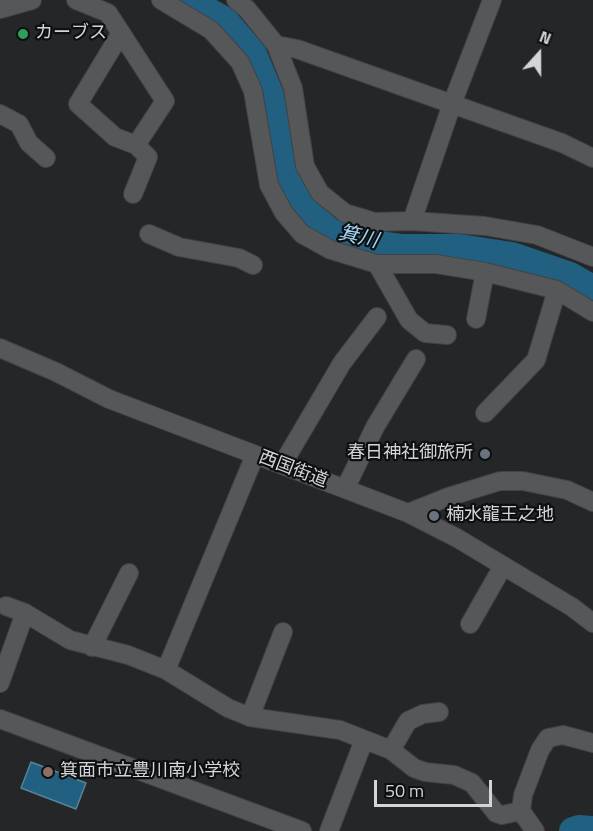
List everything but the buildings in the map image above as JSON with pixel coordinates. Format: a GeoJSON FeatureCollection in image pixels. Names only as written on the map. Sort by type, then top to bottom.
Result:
{"type":"FeatureCollection","features":[{"type":"Feature","properties":{"kind":"street"},"geometry":{"type":"LineString","coordinates":[[0,9],[32,0]]}},
{"type":"Feature","properties":{"kind":"street"},"geometry":{"type":"LineString","coordinates":[[76,0],[108,13],[165,101],[136,145]]}},
{"type":"Feature","properties":{"kind":"street"},"geometry":{"type":"LineString","coordinates":[[161,0],[211,30],[240,62],[253,91],[269,185],[284,213],[302,234],[331,250],[376,264],[436,264],[485,272],[557,290],[593,312]]}},
{"type":"Feature","properties":{"kind":"street"},"geometry":{"type":"LineString","coordinates":[[236,0],[276,45],[293,88],[304,166],[320,193],[345,213],[375,222],[412,221],[485,226],[537,235],[593,258]]}},
{"type":"Feature","properties":{"kind":"street"},"geometry":{"type":"LineString","coordinates":[[412,221],[452,104],[492,0]]}},
{"type":"Feature","properties":{"kind":"street"},"geometry":{"type":"LineString","coordinates":[[121,33],[78,104],[115,137],[136,145],[148,157],[133,194]]}},
{"type":"Feature","properties":{"kind":"street"},"geometry":{"type":"LineString","coordinates":[[276,45],[297,49],[562,143],[593,158]]}},
{"type":"Feature","properties":{"kind":"street"},"geometry":{"type":"LineString","coordinates":[[0,114],[19,124],[29,144],[46,158]]}},
{"type":"Feature","properties":{"kind":"street"},"geometry":{"type":"LineString","coordinates":[[149,234],[179,247],[239,258],[253,266]]}},
{"type":"Feature","properties":{"kind":"street"},"geometry":{"type":"LineString","coordinates":[[376,264],[409,320],[425,333],[447,335]]}},
{"type":"Feature","properties":{"kind":"street"},"geometry":{"type":"LineString","coordinates":[[476,318],[485,272]]}},
{"type":"Feature","properties":{"kind":"street"},"geometry":{"type":"LineString","coordinates":[[485,413],[536,360],[557,290]]}},
{"type":"Feature","properties":{"kind":"street"},"geometry":{"type":"LineString","coordinates":[[282,465],[342,363],[377,317]]}},
{"type":"Feature","properties":{"kind":"street","name":"西国街道"},"geometry":{"type":"LineString","coordinates":[[2,354],[109,399],[408,513],[457,538],[572,607],[593,623]]}},
{"type":"Feature","properties":{"kind":"street"},"geometry":{"type":"LineString","coordinates":[[345,489],[375,427],[416,358]]}},
{"type":"Feature","properties":{"kind":"street"},"geometry":{"type":"LineString","coordinates":[[166,670],[255,455]]}},
{"type":"Feature","properties":{"kind":"street"},"geometry":{"type":"LineString","coordinates":[[408,513],[448,497],[500,482],[523,481],[567,490],[593,502]]}},
{"type":"Feature","properties":{"kind":"street"},"geometry":{"type":"LineString","coordinates":[[470,624],[503,567]]}},
{"type":"Feature","properties":{"kind":"street"},"geometry":{"type":"LineString","coordinates":[[93,647],[129,573]]}},
{"type":"Feature","properties":{"kind":"street"},"geometry":{"type":"LineString","coordinates":[[6,606],[25,613],[70,640],[128,655],[166,670],[228,708],[250,717],[340,730],[391,750],[414,768],[425,772],[454,774],[472,783],[496,813],[502,815],[521,811]]}},
{"type":"Feature","properties":{"kind":"street"},"geometry":{"type":"LineString","coordinates":[[0,683],[25,613]]}},
{"type":"Feature","properties":{"kind":"street"},"geometry":{"type":"LineString","coordinates":[[250,717],[283,632]]}},
{"type":"Feature","properties":{"kind":"street"},"geometry":{"type":"LineString","coordinates":[[391,750],[408,721],[423,714],[439,712]]}},
{"type":"Feature","properties":{"kind":"street"},"geometry":{"type":"LineString","coordinates":[[0,719],[302,831]]}},
{"type":"Feature","properties":{"kind":"street"},"geometry":{"type":"LineString","coordinates":[[535,831],[521,811],[523,795],[540,750],[548,738],[563,735],[593,743]]}},
{"type":"Feature","properties":{"kind":"street"},"geometry":{"type":"LineString","coordinates":[[329,831],[364,740]]}},
{"type":"Feature","properties":{"kind":"water"},"geometry":{"type":"Polygon","coordinates":[[[31,762],[86,783],[76,809],[21,788],[31,762]]]}},
{"type":"Feature","properties":{"kind":"waterway","name":"箕川"},"geometry":{"type":"LineString","coordinates":[[188,0],[225,21],[253,54],[270,95],[287,180],[304,210],[330,232],[363,243],[401,248],[460,248],[512,256],[570,276],[593,289]]}},
{"type":"Feature","properties":{"kind":"waterway"},"geometry":{"type":"LineString","coordinates":[[573,831],[593,830]]}},
{"type":"Feature","properties":{"kind":"place","name":"カーブス"},"geometry":{"type":"Point","coordinates":[23,34]}},
{"type":"Feature","properties":{"kind":"place","name":"春日神社御旅所"},"geometry":{"type":"Point","coordinates":[485,454]}},
{"type":"Feature","properties":{"kind":"place","name":"楠水龍王之地"},"geometry":{"type":"Point","coordinates":[434,516]}},
{"type":"Feature","properties":{"kind":"place","name":"箕面市立豊川南小学校"},"geometry":{"type":"Point","coordinates":[48,772]}}]}
